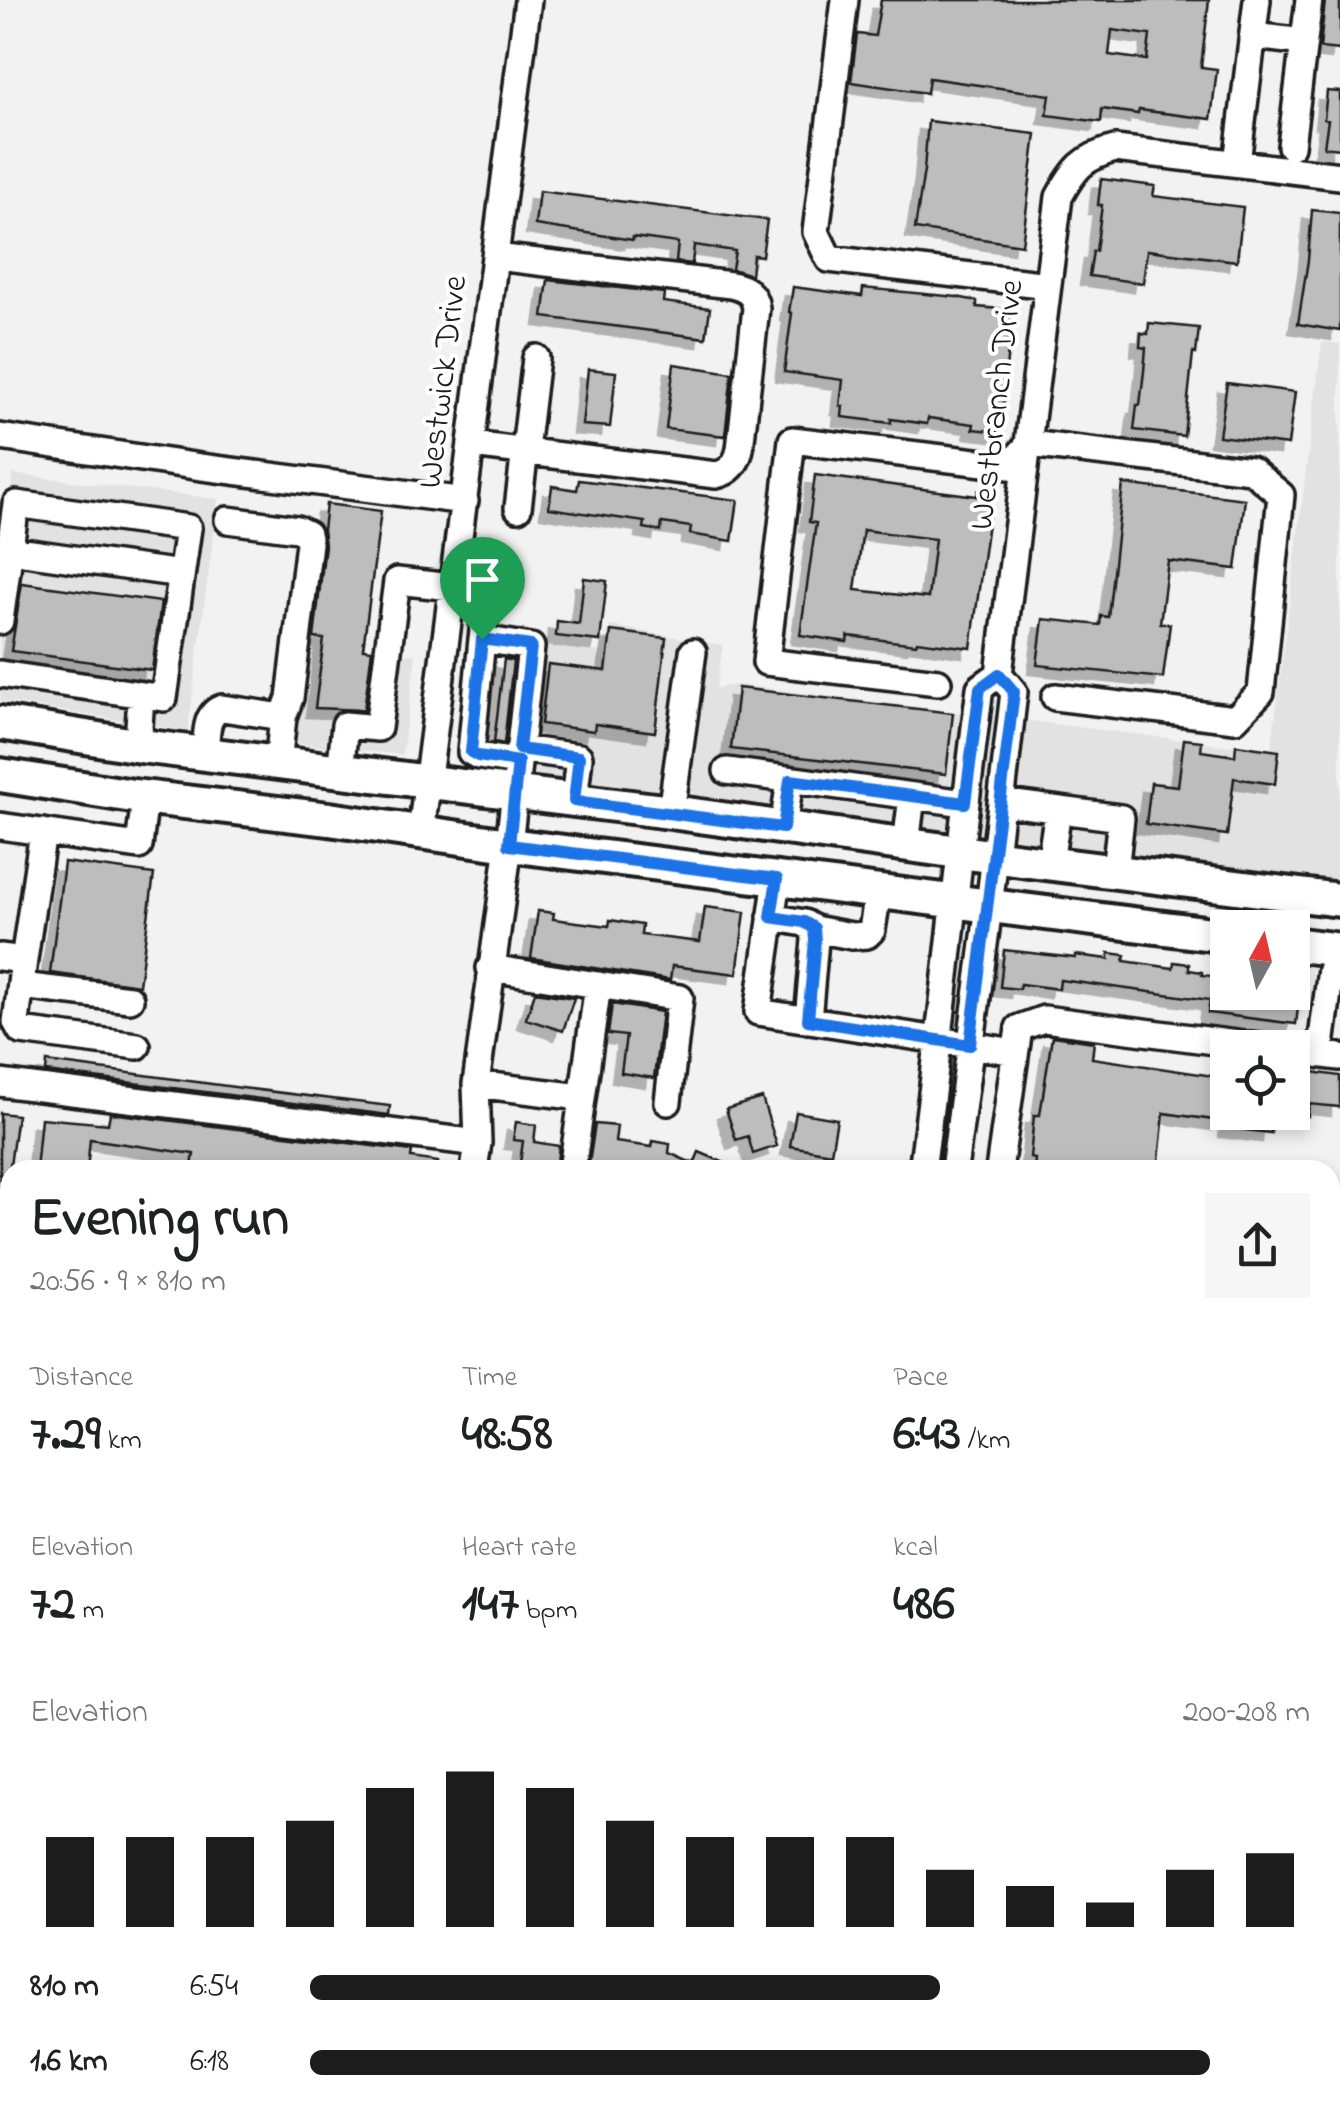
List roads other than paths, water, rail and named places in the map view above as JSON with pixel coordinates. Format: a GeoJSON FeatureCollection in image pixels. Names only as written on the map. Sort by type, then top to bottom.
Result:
{"type":"FeatureCollection","features":[{"type":"Feature","properties":{"kind":"main road"},"geometry":{"type":"LineString","coordinates":[[0,723],[141,746],[428,783],[517,768],[574,801],[1340,900]]}},
{"type":"Feature","properties":{"kind":"main road"},"geometry":{"type":"LineString","coordinates":[[139,797],[141,746]]}},
{"type":"Feature","properties":{"kind":"main road"},"geometry":{"type":"LineString","coordinates":[[0,775],[139,797],[1210,934]]}},
{"type":"Feature","properties":{"kind":"main road"},"geometry":{"type":"LineString","coordinates":[[777,879],[783,828]]}},
{"type":"Feature","properties":{"kind":"main road"},"geometry":{"type":"LineString","coordinates":[[1310,946],[1340,950]]}},
{"type":"Feature","properties":{"kind":"street","name":"Westwick Drive"},"geometry":{"type":"LineString","coordinates":[[421,832],[528,0]]}},
{"type":"Feature","properties":{"kind":"street"},"geometry":{"type":"LineString","coordinates":[[845,0],[816,232],[829,259],[1048,286]]}},
{"type":"Feature","properties":{"kind":"street"},"geometry":{"type":"LineString","coordinates":[[1257,0],[1237,163],[1340,176]]}},
{"type":"Feature","properties":{"kind":"street"},"geometry":{"type":"LineString","coordinates":[[1292,146],[1309,0]]}},
{"type":"Feature","properties":{"kind":"street"},"geometry":{"type":"LineString","coordinates":[[1254,36],[1304,42]]}},
{"type":"Feature","properties":{"kind":"street","name":"Westbranch Drive"},"geometry":{"type":"LineString","coordinates":[[923,1160],[980,688],[999,674],[1059,197],[1073,171],[1095,154],[1115,149],[1237,163]]}},
{"type":"Feature","properties":{"kind":"street"},"geometry":{"type":"LineString","coordinates":[[472,444],[716,474],[733,466],[740,448],[755,302],[749,291],[731,285],[496,258]]}},
{"type":"Feature","properties":{"kind":"street"},"geometry":{"type":"LineString","coordinates":[[518,508],[536,358]]}},
{"type":"Feature","properties":{"kind":"street"},"geometry":{"type":"LineString","coordinates":[[0,437],[464,501]]}},
{"type":"Feature","properties":{"kind":"street"},"geometry":{"type":"LineString","coordinates":[[938,682],[766,662],[792,440],[1009,466],[1029,444],[1251,470],[1281,495],[1260,692],[1236,719],[1056,697]]}},
{"type":"Feature","properties":{"kind":"street"},"geometry":{"type":"LineString","coordinates":[[0,621],[16,504],[188,528],[164,698],[0,674]]}},
{"type":"Feature","properties":{"kind":"street"},"geometry":{"type":"LineString","coordinates":[[228,520],[297,529],[306,534],[309,543],[278,764]]}},
{"type":"Feature","properties":{"kind":"street"},"geometry":{"type":"LineString","coordinates":[[10,550],[182,574]]}},
{"type":"Feature","properties":{"kind":"street"},"geometry":{"type":"LineString","coordinates":[[340,772],[345,725],[378,728],[398,581],[453,586],[488,591],[470,746],[474,755],[517,768],[579,757],[574,801]]}},
{"type":"Feature","properties":{"kind":"street"},"geometry":{"type":"LineString","coordinates":[[475,1160],[476,1084],[531,646],[482,639]]}},
{"type":"Feature","properties":{"kind":"street"},"geometry":{"type":"LineString","coordinates":[[671,812],[692,652]]}},
{"type":"Feature","properties":{"kind":"street"},"geometry":{"type":"LineString","coordinates":[[443,667],[478,671]]}},
{"type":"Feature","properties":{"kind":"street","name":"Westbranch Drive"},"geometry":{"type":"LineString","coordinates":[[955,1160],[1014,692],[999,674]]}},
{"type":"Feature","properties":{"kind":"street"},"geometry":{"type":"LineString","coordinates":[[141,695],[141,746]]}},
{"type":"Feature","properties":{"kind":"street"},"geometry":{"type":"LineString","coordinates":[[205,754],[209,718],[214,710],[283,717]]}},
{"type":"Feature","properties":{"kind":"street"},"geometry":{"type":"LineString","coordinates":[[436,721],[472,726]]}},
{"type":"Feature","properties":{"kind":"street"},"geometry":{"type":"LineString","coordinates":[[727,772],[965,803]]}},
{"type":"Feature","properties":{"kind":"street"},"geometry":{"type":"LineString","coordinates":[[783,828],[790,780]]}},
{"type":"Feature","properties":{"kind":"street"},"geometry":{"type":"LineString","coordinates":[[906,845],[912,796]]}},
{"type":"Feature","properties":{"kind":"street"},"geometry":{"type":"LineString","coordinates":[[0,826],[139,846],[139,797]]}},
{"type":"Feature","properties":{"kind":"street"},"geometry":{"type":"LineString","coordinates":[[1001,802],[1121,818],[1115,872]]}},
{"type":"Feature","properties":{"kind":"street"},"geometry":{"type":"LineString","coordinates":[[1050,863],[1058,810]]}},
{"type":"Feature","properties":{"kind":"street"},"geometry":{"type":"LineString","coordinates":[[42,832],[12,959],[20,986],[16,1022],[21,1031],[137,1046]]}},
{"type":"Feature","properties":{"kind":"street"},"geometry":{"type":"LineString","coordinates":[[777,879],[758,1012],[1015,1052]]}},
{"type":"Feature","properties":{"kind":"street"},"geometry":{"type":"LineString","coordinates":[[771,917],[852,936],[867,935],[872,930],[878,892]]}},
{"type":"Feature","properties":{"kind":"street"},"geometry":{"type":"LineString","coordinates":[[808,1020],[814,928]]}},
{"type":"Feature","properties":{"kind":"street"},"geometry":{"type":"LineString","coordinates":[[1330,1056],[1331,969],[1340,962]]}},
{"type":"Feature","properties":{"kind":"street"},"geometry":{"type":"LineString","coordinates":[[490,968],[680,998],[668,1102]]}},
{"type":"Feature","properties":{"kind":"street"},"geometry":{"type":"LineString","coordinates":[[573,1160],[598,985]]}},
{"type":"Feature","properties":{"kind":"street"},"geometry":{"type":"LineString","coordinates":[[20,986],[130,999]]}},
{"type":"Feature","properties":{"kind":"street"},"geometry":{"type":"LineString","coordinates":[[1000,1160],[1019,1028],[1044,1019],[1210,1040]]}},
{"type":"Feature","properties":{"kind":"street"},"geometry":{"type":"LineString","coordinates":[[0,1083],[478,1143]]}},
{"type":"Feature","properties":{"kind":"street"},"geometry":{"type":"LineString","coordinates":[[476,1084],[581,1097]]}}]}
